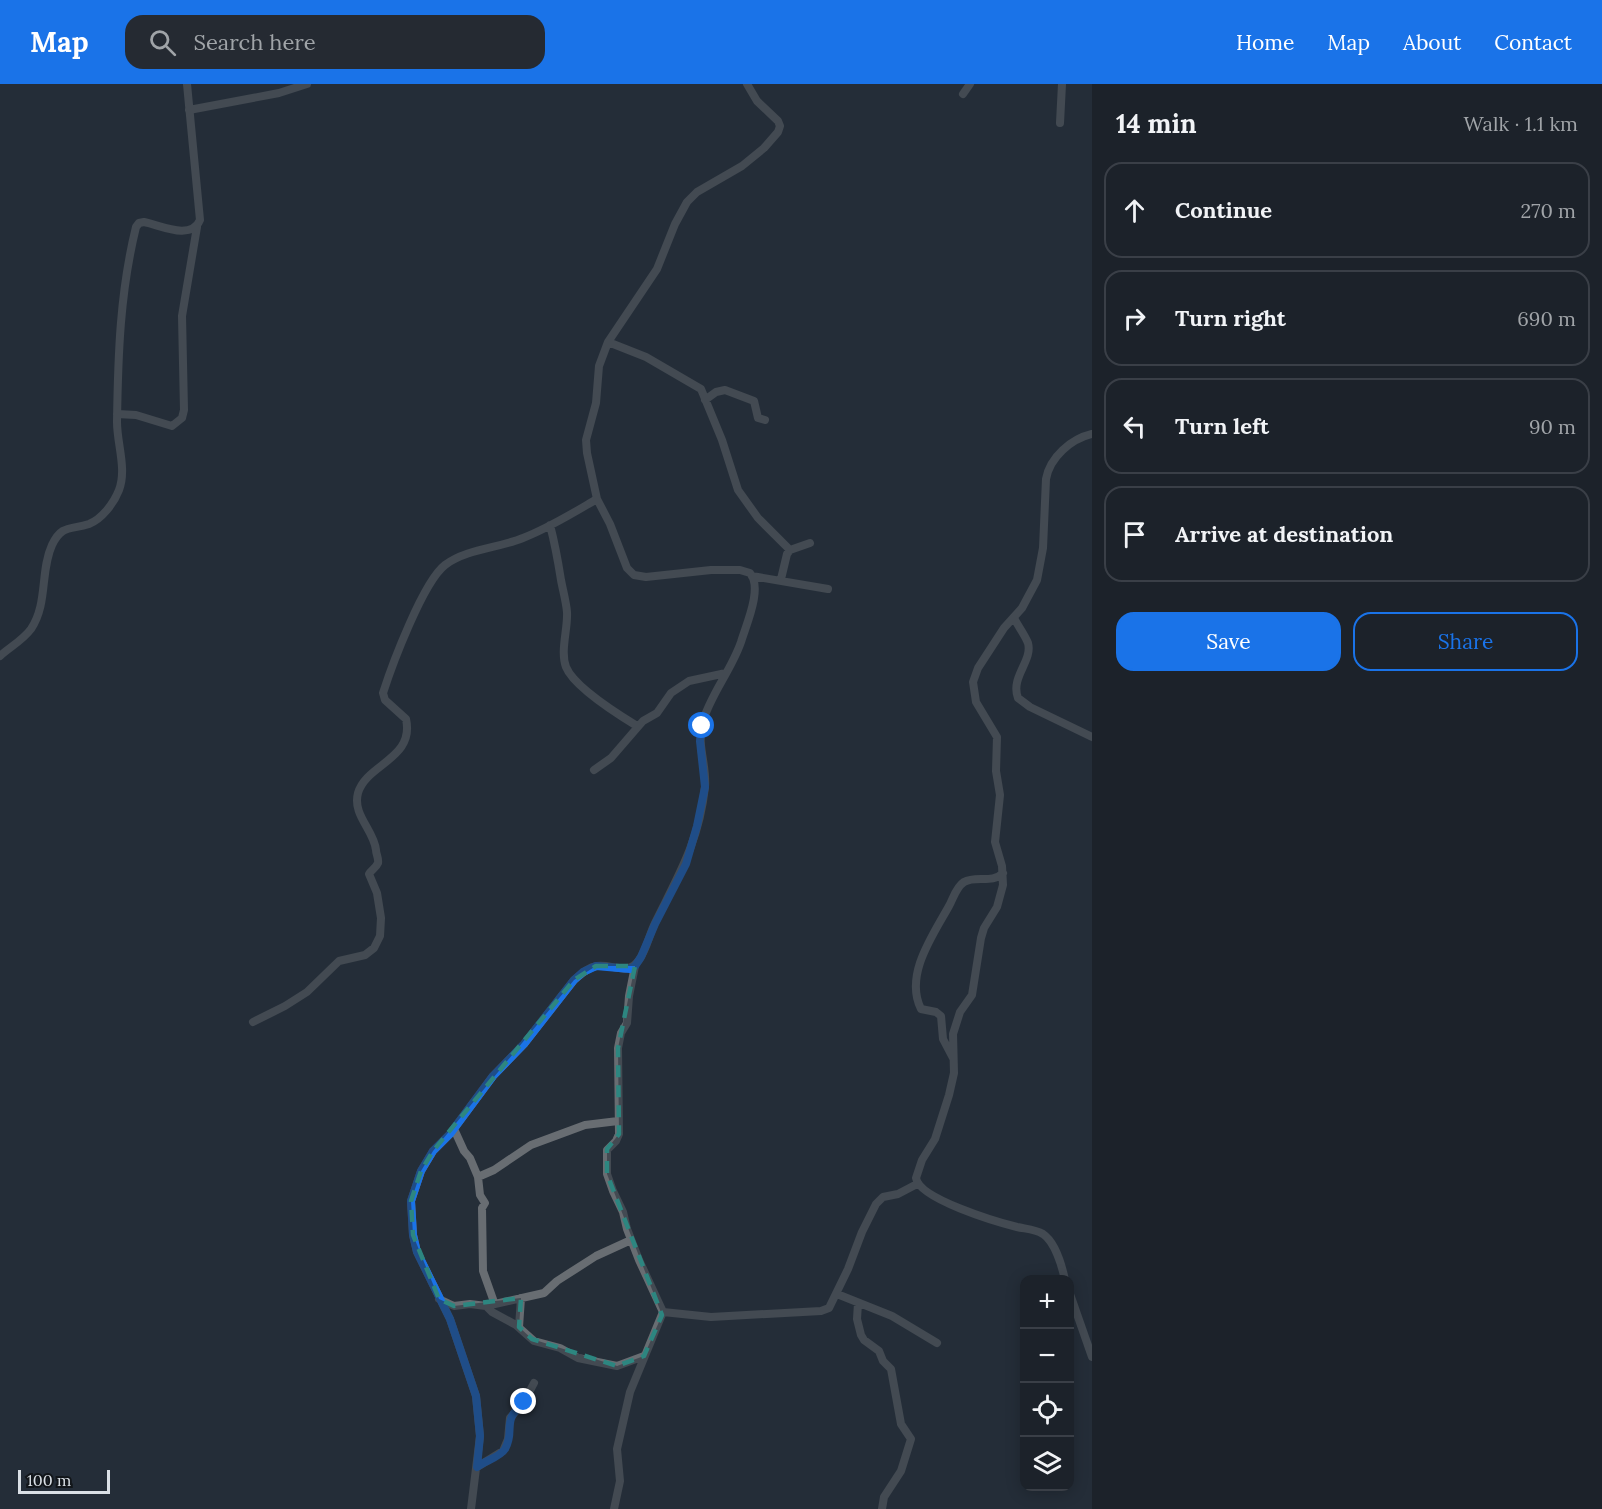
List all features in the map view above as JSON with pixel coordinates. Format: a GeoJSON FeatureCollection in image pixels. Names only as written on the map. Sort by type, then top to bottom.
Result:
{"type":"FeatureCollection","features":[{"type":"Feature","properties":{"kind":"street"},"geometry":{"type":"LineString","coordinates":[[117,414],[136,415],[170,426],[177,424],[184,410],[183,310],[200,214],[187,84]]}},
{"type":"Feature","properties":{"kind":"street"},"geometry":{"type":"LineString","coordinates":[[189,110],[279,93],[307,84]]}},
{"type":"Feature","properties":{"kind":"street"},"geometry":{"type":"LineString","coordinates":[[747,84],[758,101],[778,121],[780,126],[778,132],[764,148],[742,166],[692,196],[681,211],[657,269],[608,342],[599,366],[596,403],[586,440],[597,499],[610,524],[627,568],[634,575],[654,577],[688,572],[740,570],[752,576],[828,588]]}},
{"type":"Feature","properties":{"kind":"street"},"geometry":{"type":"LineString","coordinates":[[963,94],[970,84]]}},
{"type":"Feature","properties":{"kind":"street"},"geometry":{"type":"LineString","coordinates":[[1059,123],[1062,84]]}},
{"type":"Feature","properties":{"kind":"street"},"geometry":{"type":"LineString","coordinates":[[0,656],[23,638],[35,622],[47,559],[59,534],[69,528],[95,521],[104,514],[117,494],[122,475],[117,414],[119,327],[136,227],[139,222],[144,222],[179,230],[192,230],[197,227]]}},
{"type":"Feature","properties":{"kind":"street"},"geometry":{"type":"LineString","coordinates":[[608,342],[646,357],[701,389],[722,440],[738,490],[758,518],[790,550]]}},
{"type":"Feature","properties":{"kind":"street"},"geometry":{"type":"LineString","coordinates":[[705,400],[716,392],[728,390],[752,399],[758,418],[765,420]]}},
{"type":"Feature","properties":{"kind":"street"},"geometry":{"type":"LineString","coordinates":[[1063,1275],[1053,1247],[1042,1233],[1016,1227],[938,1200],[918,1184],[916,1178],[918,1169],[935,1139],[949,1095],[954,1073],[953,1034],[960,1012],[972,995],[981,938],[1000,899],[1003,873],[995,845],[1000,795],[996,771],[996,737],[976,702],[972,688],[978,668],[1004,628],[1030,596],[1037,580],[1042,560],[1046,479],[1049,468],[1066,446],[1092,434]]}},
{"type":"Feature","properties":{"kind":"street"},"geometry":{"type":"LineString","coordinates":[[253,1022],[307,992],[339,961],[368,953],[379,940],[381,932],[379,905],[369,874],[378,863],[376,844],[358,810],[357,799],[363,782],[393,757],[404,739],[407,730],[406,719],[385,700],[383,693],[398,651],[424,595],[439,571],[447,564],[523,538],[597,499]]}},
{"type":"Feature","properties":{"kind":"street"},"geometry":{"type":"LineString","coordinates":[[550,525],[558,554],[567,613],[566,668],[576,680],[614,713],[637,726]]}},
{"type":"Feature","properties":{"kind":"street"},"geometry":{"type":"LineString","coordinates":[[781,579],[790,550],[810,543]]}},
{"type":"Feature","properties":{"kind":"street"},"geometry":{"type":"LineString","coordinates":[[614,1509],[620,1481],[616,1457],[618,1441],[630,1392],[663,1312],[631,1240],[623,1212],[615,1198],[607,1174],[606,1153],[619,1137],[618,1048],[621,1033],[627,1023],[635,966],[690,852],[705,787],[700,741],[702,726],[709,705],[739,647],[754,600],[755,585],[752,576]]}},
{"type":"Feature","properties":{"kind":"street"},"geometry":{"type":"LineString","coordinates":[[1014,618],[1028,645],[1028,654],[1016,684],[1018,698],[1030,707],[1092,737]]}},
{"type":"Feature","properties":{"kind":"street"},"geometry":{"type":"LineString","coordinates":[[594,770],[610,758],[637,726],[657,713],[671,693],[690,681],[726,673]]}},
{"type":"Feature","properties":{"kind":"street"},"geometry":{"type":"LineString","coordinates":[[954,1059],[943,1039],[942,1016],[936,1012],[921,1009],[916,992],[919,968],[933,933],[961,884],[974,879],[995,879],[1003,873]]}},
{"type":"Feature","properties":{"kind":"street"},"geometry":{"type":"LineString","coordinates":[[471,1509],[480,1436],[476,1396],[462,1350],[417,1252],[413,1235],[411,1201],[416,1184],[429,1156],[454,1129],[493,1076],[524,1044],[574,980],[583,972],[596,966],[627,969],[635,966]]}},
{"type":"Feature","properties":{"kind":"street"},"geometry":{"type":"LineString","coordinates":[[478,1177],[542,1141],[585,1125],[618,1121]]}},
{"type":"Feature","properties":{"kind":"street"},"geometry":{"type":"LineString","coordinates":[[454,1129],[478,1177],[480,1195],[485,1204],[482,1208],[483,1271],[492,1312],[519,1327],[531,1339],[560,1348],[578,1358],[606,1365],[622,1365],[644,1356]]}},
{"type":"Feature","properties":{"kind":"street"},"geometry":{"type":"LineString","coordinates":[[663,1312],[719,1317],[821,1311],[829,1308],[876,1204],[884,1197],[898,1194],[918,1184]]}},
{"type":"Feature","properties":{"kind":"street"},"geometry":{"type":"LineString","coordinates":[[439,1299],[454,1306],[490,1304],[548,1291],[557,1281],[596,1256],[631,1240]]}},
{"type":"Feature","properties":{"kind":"street"},"geometry":{"type":"LineString","coordinates":[[837,1294],[902,1321],[936,1343]]}},
{"type":"Feature","properties":{"kind":"street"},"geometry":{"type":"LineString","coordinates":[[519,1327],[521,1298]]}},
{"type":"Feature","properties":{"kind":"street"},"geometry":{"type":"LineString","coordinates":[[858,1303],[857,1319],[861,1335],[879,1351],[883,1361],[891,1369],[901,1424],[911,1443],[901,1471],[884,1497],[882,1509]]}},
{"type":"Feature","properties":{"kind":"street"},"geometry":{"type":"LineString","coordinates":[[1074,1305],[1092,1357]]}},
{"type":"Feature","properties":{"kind":"street"},"geometry":{"type":"LineString","coordinates":[[477,1467],[503,1451],[508,1439],[510,1418],[524,1402],[534,1383]]}},
{"type":"Feature","properties":{"kind":"highlighted area"},"geometry":{"type":"Polygon","coordinates":[[[596,966],[635,966],[618,1048],[619,1134],[607,1149],[607,1174],[662,1315],[644,1356],[617,1366],[532,1339],[519,1327],[521,1298],[454,1306],[439,1299],[413,1235],[411,1201],[421,1171],[433,1151],[574,980],[596,966]]]}},
{"type":"Feature","properties":{"kind":"route"},"geometry":{"type":"LineString","coordinates":[[524,1402],[511,1414],[508,1439],[503,1451],[477,1467],[480,1436],[476,1396],[450,1319],[417,1252],[411,1208],[413,1193],[421,1171],[433,1151],[450,1134],[493,1076],[519,1050],[574,980],[583,972],[596,966],[630,969],[641,957],[686,864],[697,826],[705,787],[700,750],[702,726]]}}]}
